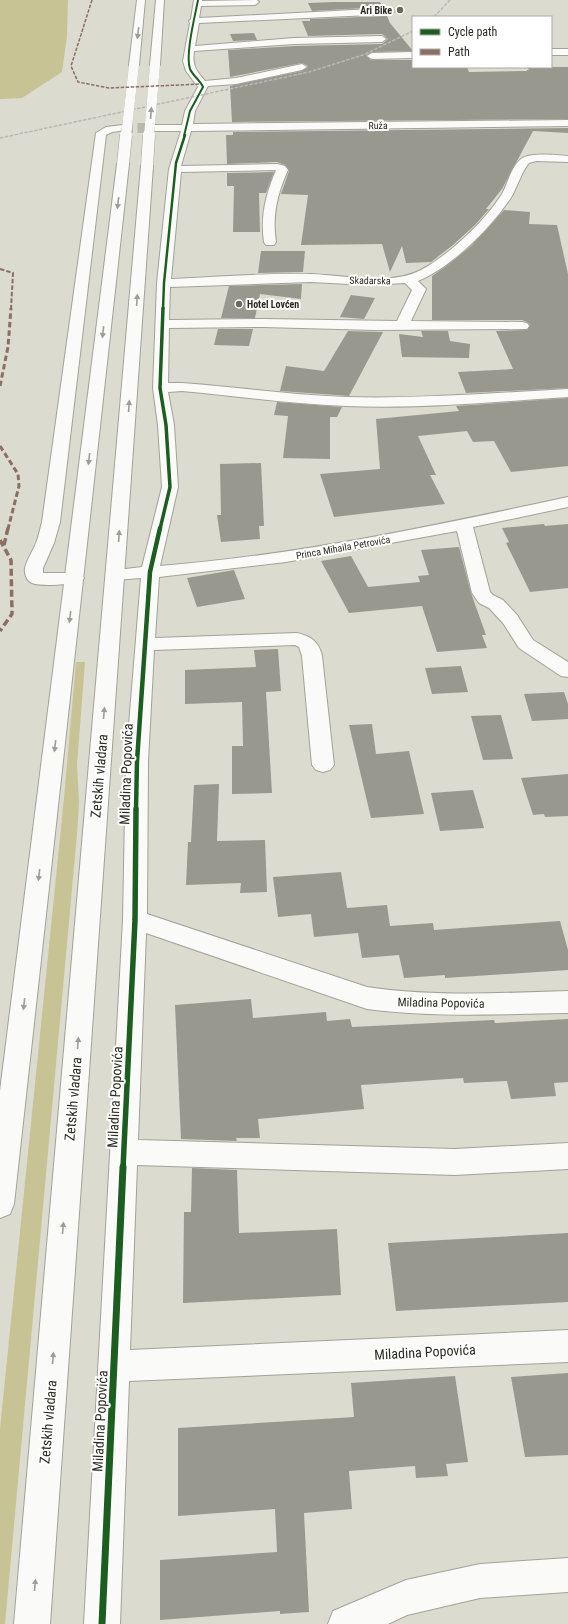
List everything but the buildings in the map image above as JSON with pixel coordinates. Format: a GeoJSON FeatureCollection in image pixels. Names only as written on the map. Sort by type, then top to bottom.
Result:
{"type":"FeatureCollection","features":[{"type":"Feature","properties":{"kind":"street"},"geometry":{"type":"LineString","coordinates":[[0,1204],[93,422],[141,0]]}},
{"type":"Feature","properties":{"kind":"street","name":"Zetskih vladara"},"geometry":{"type":"LineString","coordinates":[[32,1624],[160,0]]}},
{"type":"Feature","properties":{"kind":"street"},"geometry":{"type":"LineString","coordinates":[[266,2],[198,2],[193,21],[191,49],[188,61],[191,71],[202,84],[236,82],[302,67]]}},
{"type":"Feature","properties":{"kind":"street"},"geometry":{"type":"LineString","coordinates":[[193,21],[391,11]]}},
{"type":"Feature","properties":{"kind":"street"},"geometry":{"type":"LineString","coordinates":[[191,49],[294,41],[382,39]]}},
{"type":"Feature","properties":{"kind":"street"},"geometry":{"type":"LineString","coordinates":[[552,52],[568,52]]}},
{"type":"Feature","properties":{"kind":"street"},"geometry":{"type":"LineString","coordinates":[[372,56],[412,55]]}},
{"type":"Feature","properties":{"kind":"street","name":"Miladina Popovića"},"geometry":{"type":"LineString","coordinates":[[102,1624],[136,920],[137,761],[150,572],[170,487],[166,425],[160,388],[164,324],[164,283],[175,169],[190,111],[202,90],[202,84]]}},
{"type":"Feature","properties":{"kind":"street","name":"Ruža"},"geometry":{"type":"LineString","coordinates":[[155,128],[568,123]]}},
{"type":"Feature","properties":{"kind":"street"},"geometry":{"type":"LineString","coordinates":[[74,578],[37,579],[34,575],[34,568],[45,542],[51,522],[102,133],[110,129],[123,128]]}},
{"type":"Feature","properties":{"kind":"street","name":"Skadarska"},"geometry":{"type":"LineString","coordinates":[[164,283],[270,278],[384,281],[408,279],[425,272],[448,256],[480,227],[506,195],[523,162],[535,158],[568,159]]}},
{"type":"Feature","properties":{"kind":"street"},"geometry":{"type":"LineString","coordinates":[[175,169],[282,168],[275,186],[268,214],[270,242]]}},
{"type":"Feature","properties":{"kind":"street"},"geometry":{"type":"LineString","coordinates":[[404,325],[404,320],[417,296],[419,288],[408,279]]}},
{"type":"Feature","properties":{"kind":"street"},"geometry":{"type":"LineString","coordinates":[[164,324],[264,322],[375,326],[522,326]]}},
{"type":"Feature","properties":{"kind":"street"},"geometry":{"type":"LineString","coordinates":[[160,388],[182,387],[319,400],[368,402],[460,400],[568,393]]}},
{"type":"Feature","properties":{"kind":"street","name":"Princa Mihaila Petrovića"},"geometry":{"type":"LineString","coordinates":[[115,575],[296,555],[464,525],[568,502]]}},
{"type":"Feature","properties":{"kind":"street"},"geometry":{"type":"LineString","coordinates":[[464,525],[483,596],[486,600],[496,604],[510,618],[526,644],[568,671]]}},
{"type":"Feature","properties":{"kind":"street"},"geometry":{"type":"LineString","coordinates":[[146,644],[297,640],[304,642],[311,647],[323,765]]}},
{"type":"Feature","properties":{"kind":"street","name":"Miladina Popovića"},"geometry":{"type":"LineString","coordinates":[[136,920],[366,998],[402,1003],[454,1005],[568,1002]]}},
{"type":"Feature","properties":{"kind":"street","name":"Miladina Popovića"},"geometry":{"type":"LineString","coordinates":[[124,1152],[455,1162],[568,1156]]}},
{"type":"Feature","properties":{"kind":"street","name":"Miladina Popovića"},"geometry":{"type":"LineString","coordinates":[[115,1366],[568,1346]]}},
{"type":"Feature","properties":{"kind":"street"},"geometry":{"type":"LineString","coordinates":[[346,1624],[406,1598],[473,1583],[568,1575]]}},
{"type":"Feature","properties":{"kind":"shaded area"},"geometry":{"type":"Polygon","coordinates":[[[0,0],[68,0],[67,36],[62,72],[22,98],[0,99],[0,0]]]}},
{"type":"Feature","properties":{"kind":"shaded area"},"geometry":{"type":"Polygon","coordinates":[[[76,662],[85,662],[77,765],[79,802],[77,834],[5,1624],[0,1624],[0,1429],[64,798],[76,662]]]}},
{"type":"Feature","properties":{"kind":"tunnel"},"geometry":{"type":"LineString","coordinates":[[123,128],[155,128]]}},
{"type":"Feature","properties":{"kind":"railway"},"geometry":{"type":"LineString","coordinates":[[435,16],[450,0]]}},
{"type":"Feature","properties":{"kind":"railway"},"geometry":{"type":"LineString","coordinates":[[0,138],[309,72],[363,55],[412,31]]}},
{"type":"Feature","properties":{"kind":"marked path"},"geometry":{"type":"LineString","coordinates":[[92,0],[71,66],[78,82],[109,88],[202,84]]}},
{"type":"Feature","properties":{"kind":"marked path"},"geometry":{"type":"LineString","coordinates":[[0,269],[13,273],[8,347],[0,386]]}},
{"type":"Feature","properties":{"kind":"marked path"},"geometry":{"type":"LineString","coordinates":[[0,446],[18,474],[19,486],[4,545]]}},
{"type":"Feature","properties":{"kind":"marked path"},"geometry":{"type":"LineString","coordinates":[[0,540],[11,560],[12,614],[0,631]]}},
{"type":"Feature","properties":{"kind":"cycle path"},"geometry":{"type":"LineString","coordinates":[[102,1624],[135,920],[137,761],[150,572],[170,487],[166,425],[160,388],[164,283],[176,163],[187,127],[190,111],[203,87],[201,82],[191,71],[188,61],[198,0]]}},
{"type":"Feature","properties":{"kind":"place","name":"Ari Bike"},"geometry":{"type":"Point","coordinates":[400,10]}},
{"type":"Feature","properties":{"kind":"place","name":"Hotel Lovćen"},"geometry":{"type":"Point","coordinates":[239,304]}}]}
